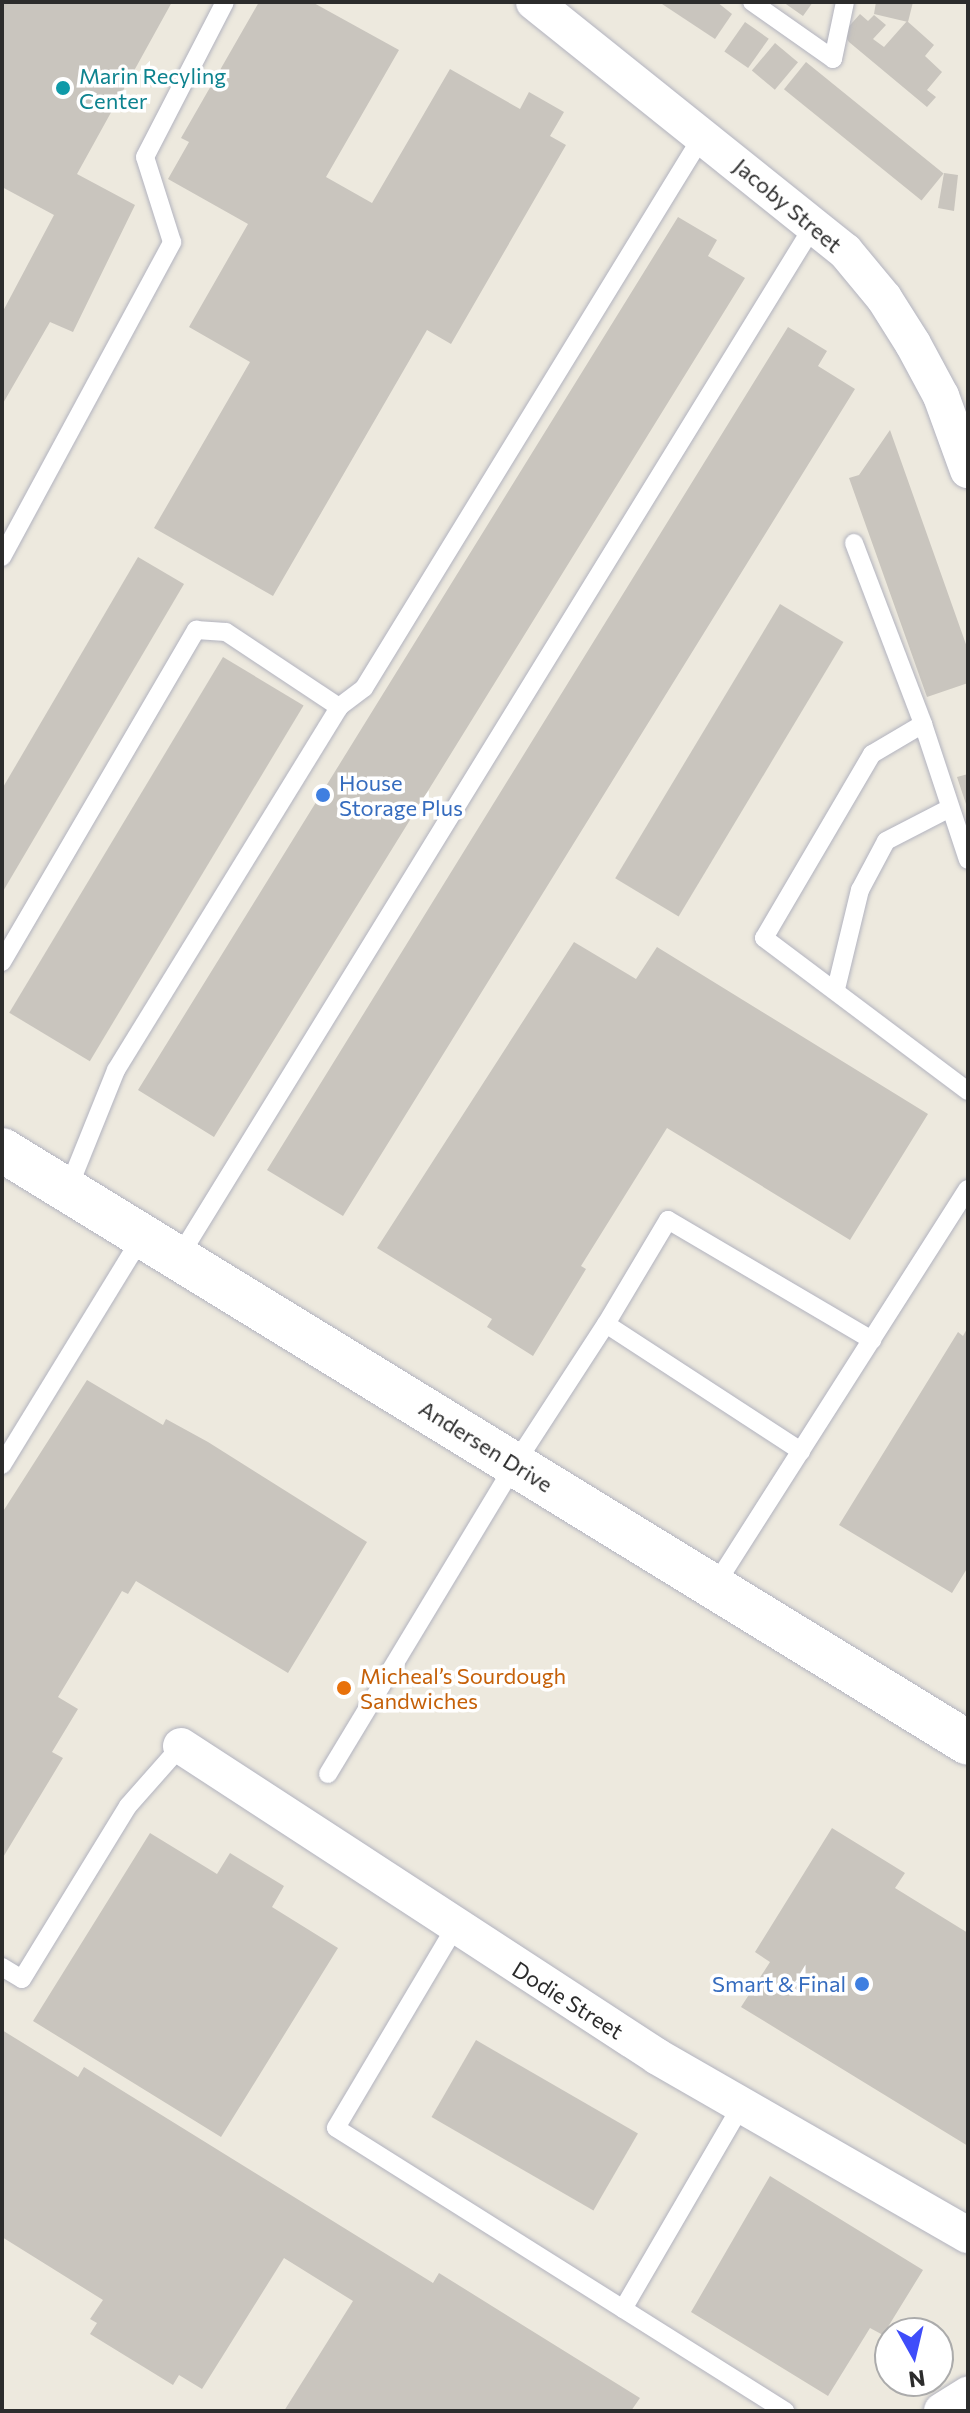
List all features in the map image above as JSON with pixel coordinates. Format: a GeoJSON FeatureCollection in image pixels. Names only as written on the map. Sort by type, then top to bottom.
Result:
{"type":"FeatureCollection","features":[{"type":"Feature","properties":{"kind":"main road","name":"Andersen Drive"},"geometry":{"type":"LineString","coordinates":[[2,1150],[968,1743]]}},
{"type":"Feature","properties":{"kind":"street","name":"Jacoby Street"},"geometry":{"type":"LineString","coordinates":[[534,2],[815,223],[884,298],[941,396],[968,470]]}},
{"type":"Feature","properties":{"kind":"street","name":"Dodie Street"},"geometry":{"type":"LineString","coordinates":[[181,1746],[454,1929],[968,2235]]}},
{"type":"Feature","properties":{"kind":"street"},"geometry":{"type":"LineString","coordinates":[[942,2411],[968,2395]]}},
{"type":"Feature","properties":{"kind":"lane"},"geometry":{"type":"LineString","coordinates":[[2,557],[172,242],[145,157],[225,2]]}},
{"type":"Feature","properties":{"kind":"lane"},"geometry":{"type":"LineString","coordinates":[[752,2],[833,59],[845,2]]}},
{"type":"Feature","properties":{"kind":"lane"},"geometry":{"type":"LineString","coordinates":[[68,1189],[116,1070],[339,707],[364,688],[703,135]]}},
{"type":"Feature","properties":{"kind":"lane"},"geometry":{"type":"LineString","coordinates":[[179,1257],[815,223]]}},
{"type":"Feature","properties":{"kind":"lane"},"geometry":{"type":"LineString","coordinates":[[854,543],[923,724],[968,860]]}},
{"type":"Feature","properties":{"kind":"lane"},"geometry":{"type":"LineString","coordinates":[[2,962],[196,630],[226,632],[339,707]]}},
{"type":"Feature","properties":{"kind":"lane"},"geometry":{"type":"LineString","coordinates":[[923,724],[872,754],[764,938],[968,1091]]}},
{"type":"Feature","properties":{"kind":"lane"},"geometry":{"type":"LineString","coordinates":[[836,989],[860,890],[886,841],[950,808]]}},
{"type":"Feature","properties":{"kind":"lane"},"geometry":{"type":"LineString","coordinates":[[714,1587],[968,1189]]}},
{"type":"Feature","properties":{"kind":"lane"},"geometry":{"type":"LineString","coordinates":[[328,1774],[515,1464],[606,1324],[668,1220],[872,1340]]}},
{"type":"Feature","properties":{"kind":"lane"},"geometry":{"type":"LineString","coordinates":[[2,1465],[143,1235]]}},
{"type":"Feature","properties":{"kind":"lane"},"geometry":{"type":"LineString","coordinates":[[606,1324],[801,1451]]}},
{"type":"Feature","properties":{"kind":"lane"},"geometry":{"type":"LineString","coordinates":[[2,1967],[22,1979],[128,1806],[181,1746]]}},
{"type":"Feature","properties":{"kind":"lane"},"geometry":{"type":"LineString","coordinates":[[454,1929],[336,2128],[785,2411]]}},
{"type":"Feature","properties":{"kind":"lane"},"geometry":{"type":"LineString","coordinates":[[623,2309],[743,2103]]}},
{"type":"Feature","properties":{"kind":"building","name":"Marin Recyling Center"},"geometry":{"type":"Polygon","coordinates":[[[2,2],[172,2],[77,174],[135,205],[73,332],[50,322],[2,405],[2,313],[54,215],[2,187],[2,2]]]}},
{"type":"Feature","properties":{"kind":"building"},"geometry":{"type":"Polygon","coordinates":[[[259,2],[312,2],[399,50],[326,177],[372,203],[450,69],[520,109],[529,92],[564,112],[550,136],[566,145],[451,344],[427,330],[273,596],[154,528],[250,362],[189,327],[248,224],[168,179],[189,142],[181,138],[259,2]]]}},
{"type":"Feature","properties":{"kind":"building"},"geometry":{"type":"Polygon","coordinates":[[[659,2],[717,2],[732,14],[715,39],[659,2]]]}},
{"type":"Feature","properties":{"kind":"building"},"geometry":{"type":"Polygon","coordinates":[[[783,2],[813,2],[803,16],[783,2]]]}},
{"type":"Feature","properties":{"kind":"building"},"geometry":{"type":"Polygon","coordinates":[[[876,2],[913,2],[908,22],[874,14],[876,2]]]}},
{"type":"Feature","properties":{"kind":"building"},"geometry":{"type":"Polygon","coordinates":[[[860,14],[868,21],[874,15],[886,25],[873,39],[884,47],[907,21],[934,45],[925,56],[942,72],[927,90],[936,97],[927,107],[849,42],[843,33],[860,14]]]}},
{"type":"Feature","properties":{"kind":"building"},"geometry":{"type":"Polygon","coordinates":[[[745,22],[769,39],[748,68],[724,51],[745,22]]]}},
{"type":"Feature","properties":{"kind":"building"},"geometry":{"type":"Polygon","coordinates":[[[775,43],[798,62],[775,90],[752,71],[775,43]]]}},
{"type":"Feature","properties":{"kind":"building"},"geometry":{"type":"Polygon","coordinates":[[[806,62],[944,173],[922,201],[784,89],[806,62]]]}},
{"type":"Feature","properties":{"kind":"building"},"geometry":{"type":"Polygon","coordinates":[[[944,173],[958,175],[954,211],[938,208],[944,173]]]}},
{"type":"Feature","properties":{"kind":"building"},"geometry":{"type":"Polygon","coordinates":[[[678,217],[717,240],[708,256],[745,278],[214,1137],[138,1090],[678,217]]]}},
{"type":"Feature","properties":{"kind":"building"},"geometry":{"type":"Polygon","coordinates":[[[788,327],[827,351],[818,366],[855,389],[343,1216],[267,1170],[788,327]]]}},
{"type":"Feature","properties":{"kind":"building"},"geometry":{"type":"Polygon","coordinates":[[[890,430],[968,650],[968,683],[927,697],[849,478],[859,475],[890,430]]]}},
{"type":"Feature","properties":{"kind":"building"},"geometry":{"type":"Polygon","coordinates":[[[138,557],[184,584],[2,893],[2,789],[138,557]]]}},
{"type":"Feature","properties":{"kind":"building"},"geometry":{"type":"Polygon","coordinates":[[[780,604],[843,642],[679,916],[615,878],[780,604]]]}},
{"type":"Feature","properties":{"kind":"building"},"geometry":{"type":"Polygon","coordinates":[[[223,657],[304,705],[90,1061],[9,1013],[223,657]]]}},
{"type":"Feature","properties":{"kind":"building"},"geometry":{"type":"Polygon","coordinates":[[[968,774],[968,807],[967,807],[957,777],[968,774]]]}},
{"type":"Feature","properties":{"kind":"building"},"geometry":{"type":"Polygon","coordinates":[[[574,942],[636,979],[657,947],[928,1114],[850,1240],[667,1128],[581,1266],[586,1269],[533,1356],[487,1327],[492,1319],[377,1248],[574,942]]]}},
{"type":"Feature","properties":{"kind":"building"},"geometry":{"type":"Polygon","coordinates":[[[968,1327],[968,1567],[952,1593],[839,1525],[958,1332],[963,1336],[968,1327]]]}},
{"type":"Feature","properties":{"kind":"building"},"geometry":{"type":"Polygon","coordinates":[[[87,1380],[163,1425],[166,1419],[208,1442],[367,1542],[288,1673],[136,1581],[128,1594],[122,1591],[58,1697],[78,1709],[52,1752],[63,1758],[2,1859],[2,1513],[87,1380]]]}},
{"type":"Feature","properties":{"kind":"building","name":"Smart & Final"},"geometry":{"type":"Polygon","coordinates":[[[832,1828],[905,1873],[895,1888],[968,1933],[968,2146],[741,2007],[770,1962],[755,1952],[832,1828]]]}},
{"type":"Feature","properties":{"kind":"building"},"geometry":{"type":"Polygon","coordinates":[[[150,1833],[217,1874],[230,1853],[284,1886],[272,1907],[338,1948],[221,2137],[33,2021],[150,1833]]]}},
{"type":"Feature","properties":{"kind":"building"},"geometry":{"type":"Polygon","coordinates":[[[2,2030],[78,2077],[84,2067],[433,2283],[439,2273],[640,2398],[631,2411],[284,2411],[353,2301],[284,2258],[202,2389],[179,2375],[173,2385],[90,2334],[97,2323],[90,2319],[103,2300],[2,2237],[2,2030]]]}},
{"type":"Feature","properties":{"kind":"building"},"geometry":{"type":"Polygon","coordinates":[[[476,2040],[638,2134],[593,2211],[432,2117],[476,2040]]]}},
{"type":"Feature","properties":{"kind":"building"},"geometry":{"type":"Polygon","coordinates":[[[770,2176],[923,2270],[894,2317],[874,2317],[874,2330],[870,2328],[828,2396],[691,2312],[770,2176]]]}},
{"type":"Feature","properties":{"kind":"place","name":"Marin Recyling Center"},"geometry":{"type":"Point","coordinates":[63,88]}},
{"type":"Feature","properties":{"kind":"place","name":"House Storage Plus"},"geometry":{"type":"Point","coordinates":[323,795]}},
{"type":"Feature","properties":{"kind":"place","name":"Micheal’s Sourdough Sandwiches"},"geometry":{"type":"Point","coordinates":[344,1688]}},
{"type":"Feature","properties":{"kind":"place","name":"Smart & Final"},"geometry":{"type":"Point","coordinates":[862,1984]}}]}
